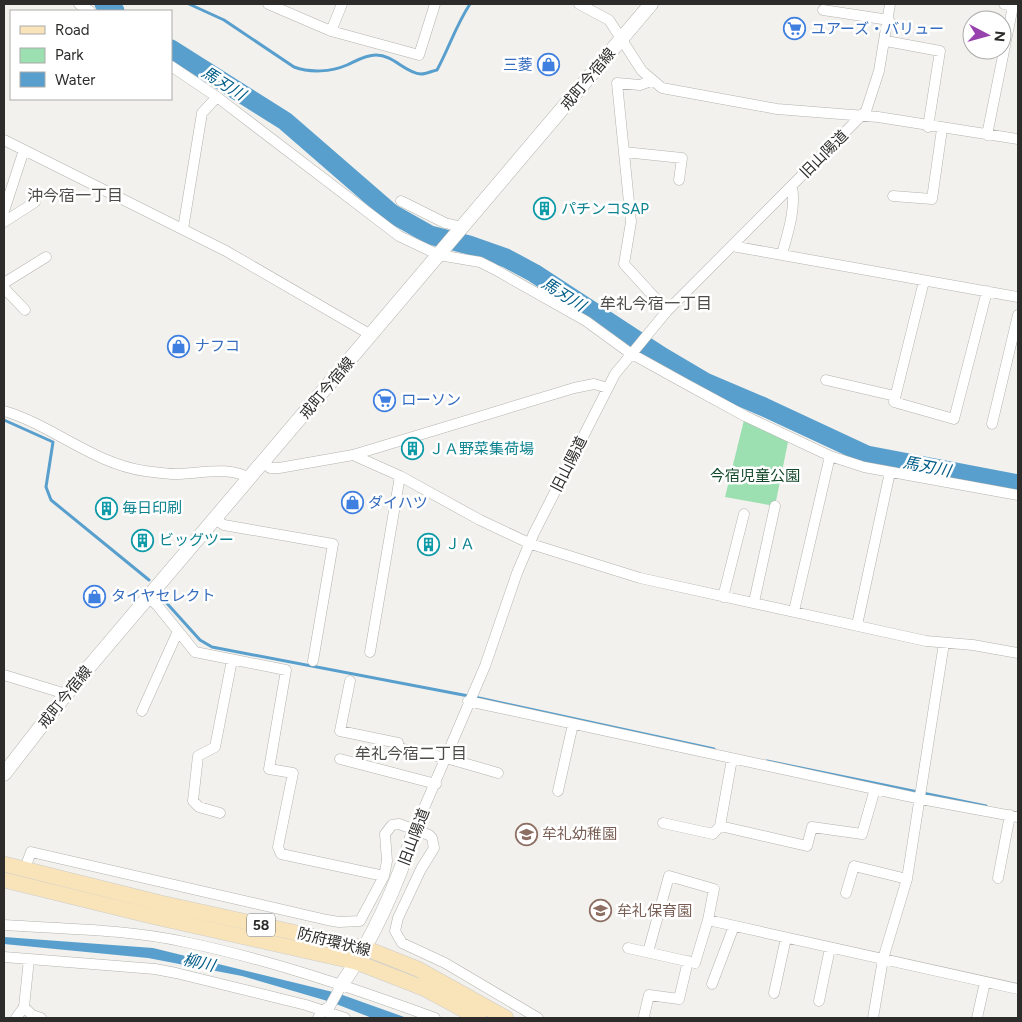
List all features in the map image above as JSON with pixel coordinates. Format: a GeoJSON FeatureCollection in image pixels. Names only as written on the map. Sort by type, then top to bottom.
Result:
{"type":"FeatureCollection","features":[{"type":"Feature","properties":{"kind":"main road","name":"防府環状線"},"geometry":{"type":"LineString","coordinates":[[4,864],[161,903],[364,948],[418,968],[506,1018]]}},
{"type":"Feature","properties":{"kind":"main road","name":"防府環状線"},"geometry":{"type":"LineString","coordinates":[[4,880],[151,916],[356,962],[423,988],[479,1018]]}},
{"type":"Feature","properties":{"kind":"street"},"geometry":{"type":"LineString","coordinates":[[268,4],[331,31],[419,55],[435,4]]}},
{"type":"Feature","properties":{"kind":"street"},"geometry":{"type":"LineString","coordinates":[[331,31],[342,4]]}},
{"type":"Feature","properties":{"kind":"street"},"geometry":{"type":"LineString","coordinates":[[579,4],[609,20],[627,52],[651,81],[662,88],[744,104],[862,116],[1018,139]]}},
{"type":"Feature","properties":{"kind":"street","name":"戒町今宿線"},"geometry":{"type":"LineString","coordinates":[[4,774],[66,694],[216,520],[651,4]]}},
{"type":"Feature","properties":{"kind":"street","name":"旧山陽道"},"geometry":{"type":"LineString","coordinates":[[340,987],[373,936],[395,888],[415,829],[436,784],[468,701],[485,666],[517,573],[574,450],[608,388],[632,351],[667,311],[862,116],[869,103],[886,41],[890,4]]}},
{"type":"Feature","properties":{"kind":"street"},"geometry":{"type":"LineString","coordinates":[[987,135],[1013,6],[1004,4]]}},
{"type":"Feature","properties":{"kind":"street"},"geometry":{"type":"LineString","coordinates":[[823,10],[888,20]]}},
{"type":"Feature","properties":{"kind":"street"},"geometry":{"type":"LineString","coordinates":[[886,41],[940,51],[928,127]]}},
{"type":"Feature","properties":{"kind":"street"},"geometry":{"type":"LineString","coordinates":[[172,67],[217,97],[399,236],[441,252],[480,262],[494,269],[586,322],[712,399],[830,456],[864,467],[1018,495]]}},
{"type":"Feature","properties":{"kind":"street"},"geometry":{"type":"LineString","coordinates":[[651,81],[640,85],[618,83],[631,222],[624,264],[667,311]]}},
{"type":"Feature","properties":{"kind":"street"},"geometry":{"type":"LineString","coordinates":[[183,229],[202,113],[217,97]]}},
{"type":"Feature","properties":{"kind":"street"},"geometry":{"type":"LineString","coordinates":[[893,196],[932,199],[942,129]]}},
{"type":"Feature","properties":{"kind":"street"},"geometry":{"type":"LineString","coordinates":[[4,140],[183,229],[372,335]]}},
{"type":"Feature","properties":{"kind":"street"},"geometry":{"type":"LineString","coordinates":[[4,216],[24,150]]}},
{"type":"Feature","properties":{"kind":"street"},"geometry":{"type":"LineString","coordinates":[[624,152],[682,158],[679,180]]}},
{"type":"Feature","properties":{"kind":"street"},"geometry":{"type":"LineString","coordinates":[[782,254],[790,226],[794,196],[792,186]]}},
{"type":"Feature","properties":{"kind":"street"},"geometry":{"type":"LineString","coordinates":[[401,201],[445,223],[461,228]]}},
{"type":"Feature","properties":{"kind":"street"},"geometry":{"type":"LineString","coordinates":[[4,216],[36,202]]}},
{"type":"Feature","properties":{"kind":"street"},"geometry":{"type":"LineString","coordinates":[[732,246],[1018,297]]}},
{"type":"Feature","properties":{"kind":"street"},"geometry":{"type":"LineString","coordinates":[[4,284],[46,257]]}},
{"type":"Feature","properties":{"kind":"street"},"geometry":{"type":"LineString","coordinates":[[924,281],[894,402],[954,419],[987,291]]}},
{"type":"Feature","properties":{"kind":"street"},"geometry":{"type":"LineString","coordinates":[[4,288],[25,310]]}},
{"type":"Feature","properties":{"kind":"street"},"geometry":{"type":"LineString","coordinates":[[992,424],[1018,315]]}},
{"type":"Feature","properties":{"kind":"street"},"geometry":{"type":"LineString","coordinates":[[826,380],[895,396]]}},
{"type":"Feature","properties":{"kind":"street"},"geometry":{"type":"LineString","coordinates":[[264,462],[270,468],[279,468],[353,455],[574,388],[594,384],[608,388]]}},
{"type":"Feature","properties":{"kind":"street"},"geometry":{"type":"LineString","coordinates":[[4,411],[118,464],[143,471],[174,474],[219,471],[244,474],[250,479]]}},
{"type":"Feature","properties":{"kind":"street"},"geometry":{"type":"LineString","coordinates":[[353,455],[400,476],[480,520],[531,544],[640,578],[944,643],[973,645],[1018,653]]}},
{"type":"Feature","properties":{"kind":"street"},"geometry":{"type":"LineString","coordinates":[[794,612],[830,456]]}},
{"type":"Feature","properties":{"kind":"street"},"geometry":{"type":"LineString","coordinates":[[856,624],[890,472]]}},
{"type":"Feature","properties":{"kind":"street"},"geometry":{"type":"LineString","coordinates":[[370,652],[400,476]]}},
{"type":"Feature","properties":{"kind":"street"},"geometry":{"type":"LineString","coordinates":[[754,602],[775,506]]}},
{"type":"Feature","properties":{"kind":"street"},"geometry":{"type":"LineString","coordinates":[[723,597],[744,514]]}},
{"type":"Feature","properties":{"kind":"street"},"geometry":{"type":"LineString","coordinates":[[216,520],[224,524],[333,544],[312,661]]}},
{"type":"Feature","properties":{"kind":"street"},"geometry":{"type":"LineString","coordinates":[[149,598],[158,605],[195,652],[286,670],[269,768],[293,773],[278,847],[281,854],[384,876]]}},
{"type":"Feature","properties":{"kind":"street"},"geometry":{"type":"LineString","coordinates":[[142,711],[178,631]]}},
{"type":"Feature","properties":{"kind":"street"},"geometry":{"type":"LineString","coordinates":[[873,1018],[883,959],[907,879],[944,643]]}},
{"type":"Feature","properties":{"kind":"street"},"geometry":{"type":"LineString","coordinates":[[220,813],[200,807],[193,801],[198,756],[215,747],[232,660]]}},
{"type":"Feature","properties":{"kind":"street"},"geometry":{"type":"LineString","coordinates":[[4,674],[66,694]]}},
{"type":"Feature","properties":{"kind":"street"},"geometry":{"type":"LineString","coordinates":[[350,681],[340,731],[398,743],[398,748],[446,758],[498,773]]}},
{"type":"Feature","properties":{"kind":"street"},"geometry":{"type":"LineString","coordinates":[[468,701],[921,799],[1014,816],[998,878]]}},
{"type":"Feature","properties":{"kind":"street"},"geometry":{"type":"LineString","coordinates":[[558,791],[573,724]]}},
{"type":"Feature","properties":{"kind":"street"},"geometry":{"type":"LineString","coordinates":[[340,759],[436,784]]}},
{"type":"Feature","properties":{"kind":"street"},"geometry":{"type":"LineString","coordinates":[[663,823],[713,834],[720,826],[732,759]]}},
{"type":"Feature","properties":{"kind":"street"},"geometry":{"type":"LineString","coordinates":[[720,826],[807,846],[812,827],[862,834],[875,789]]}},
{"type":"Feature","properties":{"kind":"street"},"geometry":{"type":"LineString","coordinates":[[24,868],[31,852],[339,922],[360,921],[384,876],[387,861],[385,834],[387,828],[399,824],[429,835],[432,838],[434,848],[421,869],[398,918],[395,931],[402,943],[445,963],[538,1018]]}},
{"type":"Feature","properties":{"kind":"street"},"geometry":{"type":"LineString","coordinates":[[846,893],[854,866],[907,879]]}},
{"type":"Feature","properties":{"kind":"street"},"geometry":{"type":"LineString","coordinates":[[628,948],[695,963],[708,920],[714,889],[669,876],[648,952]]}},
{"type":"Feature","properties":{"kind":"street"},"geometry":{"type":"LineString","coordinates":[[708,920],[1018,989]]}},
{"type":"Feature","properties":{"kind":"street"},"geometry":{"type":"LineString","coordinates":[[4,925],[138,934],[185,942],[340,987],[435,1018]]}},
{"type":"Feature","properties":{"kind":"street"},"geometry":{"type":"LineString","coordinates":[[712,984],[734,926]]}},
{"type":"Feature","properties":{"kind":"street"},"geometry":{"type":"LineString","coordinates":[[774,993],[786,938]]}},
{"type":"Feature","properties":{"kind":"street"},"geometry":{"type":"LineString","coordinates":[[819,1001],[830,948]]}},
{"type":"Feature","properties":{"kind":"street"},"geometry":{"type":"LineString","coordinates":[[4,957],[169,972],[261,993],[345,1018]]}},
{"type":"Feature","properties":{"kind":"street"},"geometry":{"type":"LineString","coordinates":[[16,1018],[24,1007],[27,995],[28,959]]}},
{"type":"Feature","properties":{"kind":"street"},"geometry":{"type":"LineString","coordinates":[[644,1016],[648,995],[679,999],[688,961]]}},
{"type":"Feature","properties":{"kind":"street"},"geometry":{"type":"LineString","coordinates":[[977,1018],[984,982]]}},
{"type":"Feature","properties":{"kind":"street"},"geometry":{"type":"LineString","coordinates":[[323,1012],[340,987]]}},
{"type":"Feature","properties":{"kind":"street"},"geometry":{"type":"LineString","coordinates":[[24,1007],[35,1017]]}},
{"type":"Feature","properties":{"kind":"green space","name":"今宿児童公園"},"geometry":{"type":"Polygon","coordinates":[[[745,416],[789,437],[775,506],[725,497],[745,416]]]}},
{"type":"Feature","properties":{"kind":"water","name":"柳川"},"geometry":{"type":"Polygon","coordinates":[[[4,937],[153,948],[337,993],[407,1018],[372,1018],[331,1002],[242,976],[148,958],[4,944],[4,937]]]}},
{"type":"Feature","properties":{"kind":"waterway","name":"馬刃川"},"geometry":{"type":"LineString","coordinates":[[104,4],[113,10]]}},
{"type":"Feature","properties":{"kind":"waterway"},"geometry":{"type":"LineString","coordinates":[[189,4],[224,20],[294,67],[300,69],[314,71],[334,69],[364,57],[376,55],[388,58],[410,71],[421,74],[437,70],[470,4]]}},
{"type":"Feature","properties":{"kind":"waterway","name":"馬刃川"},"geometry":{"type":"LineString","coordinates":[[172,50],[285,121],[391,213],[430,235],[469,245],[506,258],[534,273],[661,356],[705,382],[867,455],[1018,484]]}},
{"type":"Feature","properties":{"kind":"waterway"},"geometry":{"type":"LineString","coordinates":[[4,420],[53,442],[46,487],[51,500],[149,580]]}},
{"type":"Feature","properties":{"kind":"waterway"},"geometry":{"type":"LineString","coordinates":[[163,599],[200,640],[212,647],[479,698],[714,749]]}},
{"type":"Feature","properties":{"kind":"waterway"},"geometry":{"type":"LineString","coordinates":[[767,761],[986,806]]}},
{"type":"Feature","properties":{"kind":"place","name":"ユアーズ・バリュー"},"geometry":{"type":"Point","coordinates":[795,29]}},
{"type":"Feature","properties":{"kind":"place","name":"三菱"},"geometry":{"type":"Point","coordinates":[549,65]}},
{"type":"Feature","properties":{"kind":"place","name":"パチンコSAP"},"geometry":{"type":"Point","coordinates":[545,209]}},
{"type":"Feature","properties":{"kind":"place","name":"ナフコ"},"geometry":{"type":"Point","coordinates":[179,346]}},
{"type":"Feature","properties":{"kind":"place","name":"ローソン"},"geometry":{"type":"Point","coordinates":[385,400]}},
{"type":"Feature","properties":{"kind":"place","name":"ＪＡ野菜集荷場"},"geometry":{"type":"Point","coordinates":[413,449]}},
{"type":"Feature","properties":{"kind":"place","name":"ダイハツ"},"geometry":{"type":"Point","coordinates":[352,503]}},
{"type":"Feature","properties":{"kind":"place","name":"毎日印刷"},"geometry":{"type":"Point","coordinates":[106,508]}},
{"type":"Feature","properties":{"kind":"place","name":"ビッグツー"},"geometry":{"type":"Point","coordinates":[143,540]}},
{"type":"Feature","properties":{"kind":"place","name":"ＪＡ"},"geometry":{"type":"Point","coordinates":[429,544]}},
{"type":"Feature","properties":{"kind":"place","name":"タイヤセレクト"},"geometry":{"type":"Point","coordinates":[95,596]}},
{"type":"Feature","properties":{"kind":"place","name":"牟礼幼稚園"},"geometry":{"type":"Point","coordinates":[526,834]}},
{"type":"Feature","properties":{"kind":"place","name":"牟礼保育園"},"geometry":{"type":"Point","coordinates":[601,911]}},
{"type":"Feature","properties":{"kind":"district","name":"沖今宿一丁目"},"geometry":{"type":"Point","coordinates":[75,195]}},
{"type":"Feature","properties":{"kind":"district","name":"牟礼今宿一丁目"},"geometry":{"type":"Point","coordinates":[656,303]}},
{"type":"Feature","properties":{"kind":"district","name":"牟礼今宿二丁目"},"geometry":{"type":"Point","coordinates":[411,753]}}]}
